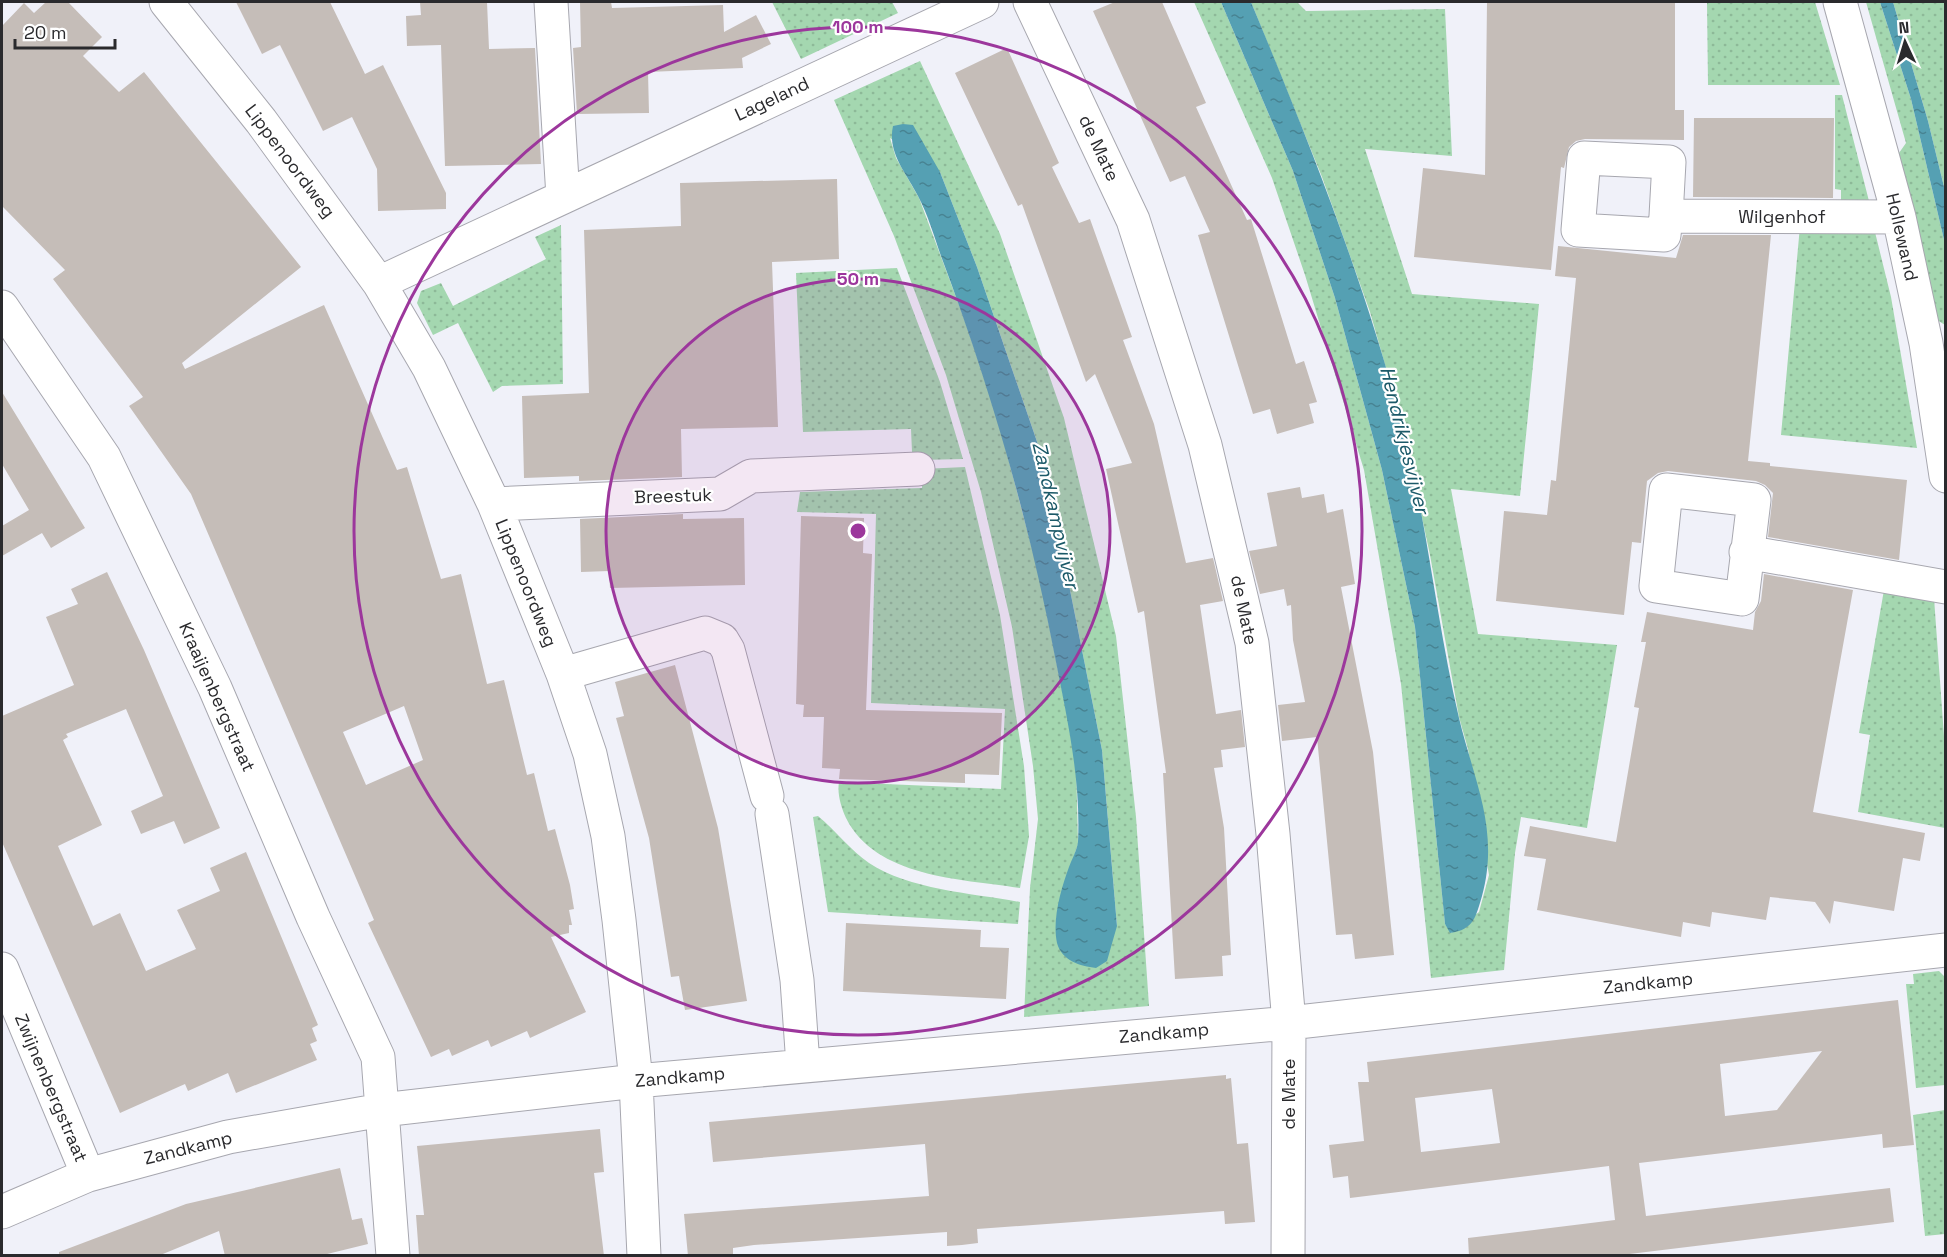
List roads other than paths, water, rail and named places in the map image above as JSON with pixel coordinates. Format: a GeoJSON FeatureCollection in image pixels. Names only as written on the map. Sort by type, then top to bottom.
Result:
{"type":"FeatureCollection","features":[{"type":"Feature","properties":{"kind":"street","name":"Lippenoordweg"},"geometry":{"type":"LineString","coordinates":[[166,2],[261,121],[379,283],[429,369],[494,504],[563,674],[590,754],[608,836],[620,920],[636,1081],[644,1256]]}},
{"type":"Feature","properties":{"kind":"street"},"geometry":{"type":"LineString","coordinates":[[551,2],[563,197]]}},
{"type":"Feature","properties":{"kind":"street","name":"Lageland"},"geometry":{"type":"LineString","coordinates":[[379,283],[982,2]]}},
{"type":"Feature","properties":{"kind":"street","name":"de Mate"},"geometry":{"type":"LineString","coordinates":[[1029,2],[1133,220],[1205,445],[1252,643],[1274,834],[1289,1023],[1288,1256]]}},
{"type":"Feature","properties":{"kind":"street","name":"Hollewand"},"geometry":{"type":"LineString","coordinates":[[1840,2],[1899,217],[1926,343],[1946,476]]}},
{"type":"Feature","properties":{"kind":"street","name":"Wilgenhof"},"geometry":{"type":"LineString","coordinates":[[1666,216],[1899,217]]}},
{"type":"Feature","properties":{"kind":"street","name":"Kraaijenbergstraat"},"geometry":{"type":"LineString","coordinates":[[2,307],[104,457],[210,678],[313,917],[378,1057],[382,1110]]}},
{"type":"Feature","properties":{"kind":"street","name":"Breestuk"},"geometry":{"type":"LineString","coordinates":[[494,504],[720,494],[751,476],[918,469]]}},
{"type":"Feature","properties":{"kind":"street"},"geometry":{"type":"LineString","coordinates":[[1746,552],[1946,587]]}},
{"type":"Feature","properties":{"kind":"street"},"geometry":{"type":"LineString","coordinates":[[563,674],[705,633],[722,639],[728,650],[769,805],[797,980],[803,1065]]}},
{"type":"Feature","properties":{"kind":"street","name":"Zandkamp"},"geometry":{"type":"LineString","coordinates":[[2,1212],[87,1174],[228,1137],[382,1110],[636,1081],[1289,1023],[1946,950]]}},
{"type":"Feature","properties":{"kind":"street","name":"Zwijnenbergstraat"},"geometry":{"type":"LineString","coordinates":[[2,969],[87,1174]]}},
{"type":"Feature","properties":{"kind":"street"},"geometry":{"type":"LineString","coordinates":[[382,1110],[393,1256]]}},
{"type":"Feature","properties":{"kind":"water","name":"Hendrikjesvijver"},"geometry":{"type":"Polygon","coordinates":[[[1221,2],[1251,2],[1352,261],[1401,421],[1418,495],[1451,681],[1487,827],[1487,872],[1482,896],[1473,921],[1458,931],[1450,933],[1445,924],[1415,627],[1382,470],[1335,298],[1293,171],[1221,2]]]}},
{"type":"Feature","properties":{"kind":"water"},"geometry":{"type":"Polygon","coordinates":[[[1880,2],[1893,2],[1928,121],[1945,191],[1945,244],[1911,99],[1880,2]]]}},
{"type":"Feature","properties":{"kind":"water"},"geometry":{"type":"Polygon","coordinates":[[[913,125],[940,172],[977,267],[1045,465],[1102,750],[1117,926],[1107,961],[1096,968],[1072,962],[1059,949],[1057,943],[1058,904],[1078,842],[1075,772],[1064,703],[1033,555],[992,404],[928,218],[895,154],[893,126],[913,125]]]}},
{"type":"Feature","properties":{"kind":"water label","name":"Zandkampvijver"},"geometry":{"type":"Point","coordinates":[1056,515]}}]}
